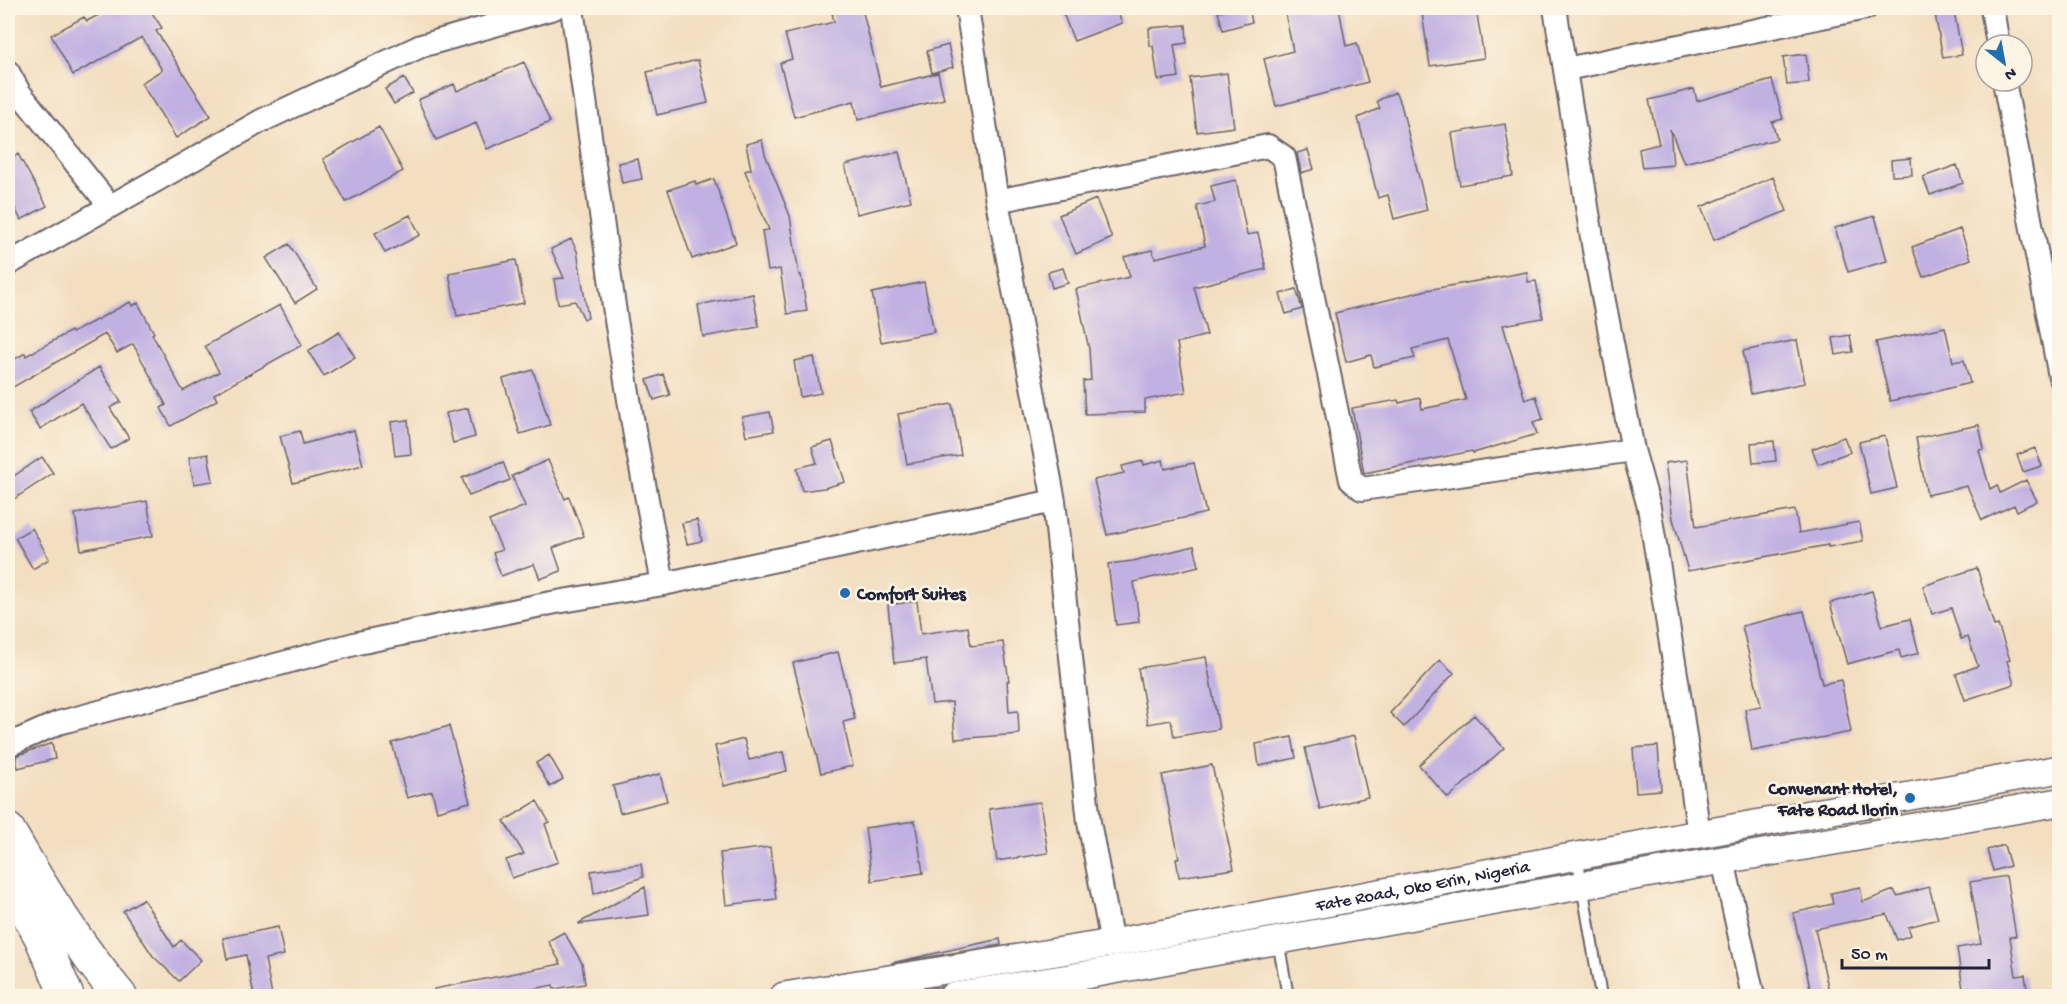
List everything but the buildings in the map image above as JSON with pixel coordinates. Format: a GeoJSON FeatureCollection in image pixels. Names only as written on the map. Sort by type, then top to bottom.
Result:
{"type":"FeatureCollection","features":[{"type":"Feature","properties":{"kind":"main road"},"geometry":{"type":"LineString","coordinates":[[8,830],[67,927],[120,996]]}},
{"type":"Feature","properties":{"kind":"main road"},"geometry":{"type":"LineString","coordinates":[[8,878],[41,937],[67,996]]}},
{"type":"Feature","properties":{"kind":"street"},"geometry":{"type":"LineString","coordinates":[[8,264],[261,121],[421,46],[554,8]]}},
{"type":"Feature","properties":{"kind":"street"},"geometry":{"type":"LineString","coordinates":[[572,8],[616,320],[663,584]]}},
{"type":"Feature","properties":{"kind":"street"},"geometry":{"type":"LineString","coordinates":[[967,8],[997,201],[1054,501],[1089,822],[1112,943]]}},
{"type":"Feature","properties":{"kind":"street"},"geometry":{"type":"LineString","coordinates":[[1555,8],[1594,250],[1634,450],[1651,519],[1699,835]]}},
{"type":"Feature","properties":{"kind":"street"},"geometry":{"type":"LineString","coordinates":[[1566,69],[1866,8]]}},
{"type":"Feature","properties":{"kind":"street"},"geometry":{"type":"LineString","coordinates":[[1992,8],[1996,33]]}},
{"type":"Feature","properties":{"kind":"street"},"geometry":{"type":"LineString","coordinates":[[8,72],[19,92],[110,205]]}},
{"type":"Feature","properties":{"kind":"street"},"geometry":{"type":"LineString","coordinates":[[2006,93],[2059,375]]}},
{"type":"Feature","properties":{"kind":"street"},"geometry":{"type":"LineString","coordinates":[[997,201],[1268,146],[1284,157],[1351,480],[1362,489],[1634,450]]}},
{"type":"Feature","properties":{"kind":"street"},"geometry":{"type":"LineString","coordinates":[[8,745],[58,723],[358,643],[551,603],[663,584],[1054,501]]}},
{"type":"Feature","properties":{"kind":"street","name":"Fate Road, Oko Erin, Nigeria"},"geometry":{"type":"LineString","coordinates":[[784,996],[1112,943],[2060,769]]}},
{"type":"Feature","properties":{"kind":"street","name":"Fate Road, Oko Erin, Nigeria"},"geometry":{"type":"LineString","coordinates":[[953,996],[1070,987],[1278,940],[2060,802]]}},
{"type":"Feature","properties":{"kind":"street"},"geometry":{"type":"LineString","coordinates":[[1723,860],[1753,996]]}},
{"type":"Feature","properties":{"kind":"lane"},"geometry":{"type":"LineString","coordinates":[[1577,856],[1601,996]]}},
{"type":"Feature","properties":{"kind":"lane"},"geometry":{"type":"LineString","coordinates":[[1278,940],[1288,996]]}},
{"type":"Feature","properties":{"kind":"place","name":"Comfort Suites"},"geometry":{"type":"Point","coordinates":[845,593]}},
{"type":"Feature","properties":{"kind":"place","name":"Convenant Hotel, Fate Road Ilorin"},"geometry":{"type":"Point","coordinates":[1910,798]}}]}
